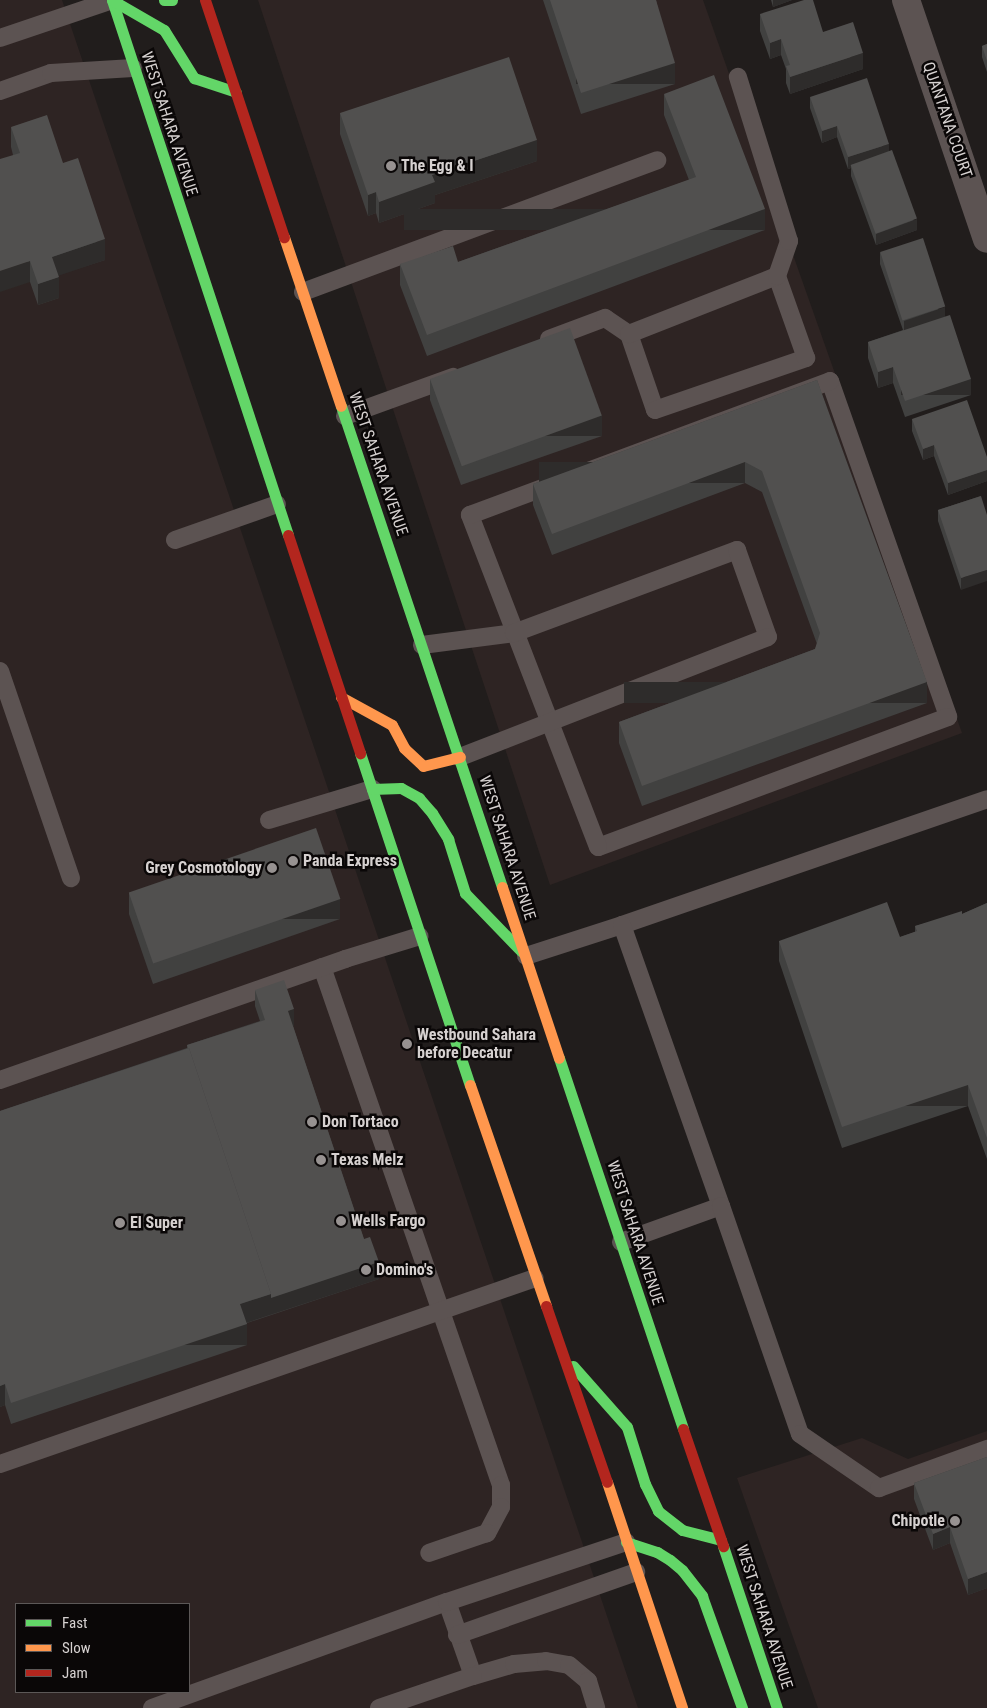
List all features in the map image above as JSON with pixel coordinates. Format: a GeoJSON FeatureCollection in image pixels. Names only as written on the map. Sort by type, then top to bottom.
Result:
{"type":"FeatureCollection","features":[{"type":"Feature","properties":{"kind":"main road"},"geometry":{"type":"LineString","coordinates":[[112,0],[164,30],[194,78],[236,92]]}},
{"type":"Feature","properties":{"kind":"main road","name":"WEST SAHARA AVENUE"},"geometry":{"type":"LineString","coordinates":[[112,0],[420,936],[535,1278],[565,1357],[682,1708]]}},
{"type":"Feature","properties":{"kind":"main road"},"geometry":{"type":"LineString","coordinates":[[164,0],[172,0]]}},
{"type":"Feature","properties":{"kind":"main road","name":"WEST SAHARA AVENUE"},"geometry":{"type":"LineString","coordinates":[[205,0],[777,1708]]}},
{"type":"Feature","properties":{"kind":"main road"},"geometry":{"type":"LineString","coordinates":[[341,697],[392,725],[404,748],[423,766],[460,757]]}},
{"type":"Feature","properties":{"kind":"main road"},"geometry":{"type":"LineString","coordinates":[[372,789],[400,788],[419,798],[432,813],[448,839],[465,893],[526,956]]}},
{"type":"Feature","properties":{"kind":"main road"},"geometry":{"type":"LineString","coordinates":[[565,1357],[627,1427],[645,1484],[658,1511],[682,1530],[721,1540]]}},
{"type":"Feature","properties":{"kind":"main road"},"geometry":{"type":"LineString","coordinates":[[626,1542],[657,1552],[670,1560],[682,1570],[702,1596],[742,1708]]}},
{"type":"Feature","properties":{"kind":"street","name":"QUANTANA COURT"},"geometry":{"type":"LineString","coordinates":[[906,0],[987,239]]}},
{"type":"Feature","properties":{"kind":"lane"},"geometry":{"type":"LineString","coordinates":[[0,38],[112,0]]}},
{"type":"Feature","properties":{"kind":"lane"},"geometry":{"type":"LineString","coordinates":[[0,91],[51,73],[133,68]]}},
{"type":"Feature","properties":{"kind":"lane"},"geometry":{"type":"LineString","coordinates":[[532,346],[605,318],[629,334],[655,410],[806,358],[777,276],[789,241],[738,77]]}},
{"type":"Feature","properties":{"kind":"lane"},"geometry":{"type":"LineString","coordinates":[[304,292],[658,160]]}},
{"type":"Feature","properties":{"kind":"lane"},"geometry":{"type":"LineString","coordinates":[[629,334],[777,276]]}},
{"type":"Feature","properties":{"kind":"lane"},"geometry":{"type":"LineString","coordinates":[[345,416],[469,371]]}},
{"type":"Feature","properties":{"kind":"lane"},"geometry":{"type":"LineString","coordinates":[[830,382],[948,717],[598,848],[550,723],[470,515],[830,382]]}},
{"type":"Feature","properties":{"kind":"lane"},"geometry":{"type":"LineString","coordinates":[[175,540],[277,504]]}},
{"type":"Feature","properties":{"kind":"lane"},"geometry":{"type":"LineString","coordinates":[[422,645],[514,633],[737,550],[768,637],[460,757]]}},
{"type":"Feature","properties":{"kind":"lane"},"geometry":{"type":"LineString","coordinates":[[0,671],[70,878]]}},
{"type":"Feature","properties":{"kind":"lane"},"geometry":{"type":"LineString","coordinates":[[269,820],[372,789]]}},
{"type":"Feature","properties":{"kind":"lane"},"geometry":{"type":"LineString","coordinates":[[526,956],[622,926],[987,799]]}},
{"type":"Feature","properties":{"kind":"lane"},"geometry":{"type":"LineString","coordinates":[[622,926],[800,1434],[879,1488],[987,1449]]}},
{"type":"Feature","properties":{"kind":"lane"},"geometry":{"type":"LineString","coordinates":[[0,1080],[322,967],[420,936]]}},
{"type":"Feature","properties":{"kind":"lane"},"geometry":{"type":"LineString","coordinates":[[322,967],[501,1485],[501,1507],[487,1533],[429,1553]]}},
{"type":"Feature","properties":{"kind":"lane"},"geometry":{"type":"LineString","coordinates":[[622,1242],[721,1206]]}},
{"type":"Feature","properties":{"kind":"lane"},"geometry":{"type":"LineString","coordinates":[[0,1464],[535,1278]]}},
{"type":"Feature","properties":{"kind":"lane"},"geometry":{"type":"LineString","coordinates":[[152,1708],[447,1602],[626,1542]]}},
{"type":"Feature","properties":{"kind":"lane"},"geometry":{"type":"LineString","coordinates":[[457,1636],[636,1572]]}},
{"type":"Feature","properties":{"kind":"lane"},"geometry":{"type":"LineString","coordinates":[[447,1602],[457,1636],[473,1676]]}},
{"type":"Feature","properties":{"kind":"lane"},"geometry":{"type":"LineString","coordinates":[[379,1708],[514,1664],[546,1661],[569,1665],[588,1681],[596,1708]]}},
{"type":"Feature","properties":{"kind":"shaded area"},"geometry":{"type":"Polygon","coordinates":[[[0,0],[62,0],[638,1708],[0,1708],[0,0]]]}},
{"type":"Feature","properties":{"kind":"shaded area"},"geometry":{"type":"Polygon","coordinates":[[[258,0],[703,0],[962,733],[550,885],[258,0]]]}},
{"type":"Feature","properties":{"kind":"shaded area"},"geometry":{"type":"Polygon","coordinates":[[[987,1431],[987,1708],[818,1708],[737,1478],[862,1438],[908,1459],[987,1431]]]}},
{"type":"Feature","properties":{"kind":"building"},"geometry":{"type":"Polygon","coordinates":[[[550,0],[656,0],[675,63],[581,93],[550,0]]]}},
{"type":"Feature","properties":{"kind":"building"},"geometry":{"type":"Polygon","coordinates":[[[804,0],[813,0],[823,32],[853,22],[863,53],[790,77],[786,66],[790,65],[781,39],[770,43],[760,14],[804,0]]]}},
{"type":"Feature","properties":{"kind":"building"},"geometry":{"type":"Polygon","coordinates":[[[987,44],[987,61],[982,46],[987,44]]]}},
{"type":"Feature","properties":{"kind":"building"},"geometry":{"type":"Polygon","coordinates":[[[509,57],[537,140],[432,175],[435,182],[379,202],[376,192],[368,195],[340,113],[509,57]]]}},
{"type":"Feature","properties":{"kind":"building"},"geometry":{"type":"Polygon","coordinates":[[[714,75],[765,209],[427,335],[400,264],[453,246],[458,262],[696,177],[664,94],[714,75]]]}},
{"type":"Feature","properties":{"kind":"building"},"geometry":{"type":"Polygon","coordinates":[[[867,78],[889,144],[848,157],[837,126],[822,131],[810,97],[867,78]]]}},
{"type":"Feature","properties":{"kind":"building"},"geometry":{"type":"Polygon","coordinates":[[[47,115],[63,163],[78,158],[105,239],[52,257],[59,277],[38,284],[30,261],[0,271],[0,159],[20,153],[11,127],[47,115]]]}},
{"type":"Feature","properties":{"kind":"building"},"geometry":{"type":"Polygon","coordinates":[[[892,150],[917,219],[876,234],[851,165],[892,150]]]}},
{"type":"Feature","properties":{"kind":"building"},"geometry":{"type":"Polygon","coordinates":[[[923,238],[945,306],[902,320],[880,252],[923,238]]]}},
{"type":"Feature","properties":{"kind":"building"},"geometry":{"type":"Polygon","coordinates":[[[950,315],[971,379],[905,401],[893,367],[878,372],[868,342],[950,315]]]}},
{"type":"Feature","properties":{"kind":"building"},"geometry":{"type":"Polygon","coordinates":[[[570,328],[602,415],[462,466],[430,379],[570,328]]]}},
{"type":"Feature","properties":{"kind":"building"},"geometry":{"type":"Polygon","coordinates":[[[817,380],[927,682],[642,786],[619,722],[815,649],[820,633],[762,471],[745,462],[552,534],[533,484],[817,380]]]}},
{"type":"Feature","properties":{"kind":"building"},"geometry":{"type":"Polygon","coordinates":[[[967,400],[987,457],[987,470],[948,483],[934,445],[923,449],[912,419],[967,400]]]}},
{"type":"Feature","properties":{"kind":"building"},"geometry":{"type":"Polygon","coordinates":[[[981,496],[987,515],[987,570],[961,578],[938,510],[981,496]]]}},
{"type":"Feature","properties":{"kind":"building"},"geometry":{"type":"Polygon","coordinates":[[[316,828],[340,899],[153,963],[129,892],[316,828]]]}},
{"type":"Feature","properties":{"kind":"building"},"geometry":{"type":"Polygon","coordinates":[[[887,902],[900,937],[917,931],[915,926],[962,911],[962,914],[987,903],[987,1138],[968,1085],[842,1127],[779,941],[887,902]]]}},
{"type":"Feature","properties":{"kind":"building"},"geometry":{"type":"Polygon","coordinates":[[[284,980],[294,1009],[288,1011],[364,1239],[370,1237],[379,1262],[271,1298],[187,1045],[265,1020],[255,990],[284,980]]]}},
{"type":"Feature","properties":{"kind":"building","name":"El Super"},"geometry":{"type":"Polygon","coordinates":[[[189,1048],[271,1294],[240,1304],[247,1324],[11,1403],[5,1384],[0,1386],[0,1111],[189,1048]]]}},
{"type":"Feature","properties":{"kind":"building","name":"Chipotle"},"geometry":{"type":"Polygon","coordinates":[[[987,1457],[987,1572],[968,1579],[950,1527],[933,1534],[914,1483],[987,1457]]]}},
{"type":"Feature","properties":{"kind":"traffic: fast"},"geometry":{"type":"LineString","coordinates":[[112,0],[288,535]]}},
{"type":"Feature","properties":{"kind":"traffic: fast"},"geometry":{"type":"LineString","coordinates":[[112,0],[164,30],[194,78],[236,92]]}},
{"type":"Feature","properties":{"kind":"traffic: fast"},"geometry":{"type":"LineString","coordinates":[[164,0],[172,0]]}},
{"type":"Feature","properties":{"kind":"traffic: fast"},"geometry":{"type":"LineString","coordinates":[[341,406],[502,887]]}},
{"type":"Feature","properties":{"kind":"traffic: fast"},"geometry":{"type":"LineString","coordinates":[[360,753],[470,1085]]}},
{"type":"Feature","properties":{"kind":"traffic: fast"},"geometry":{"type":"LineString","coordinates":[[372,789],[401,788],[419,798],[432,813],[448,839],[465,893],[521,951]]}},
{"type":"Feature","properties":{"kind":"traffic: fast"},"geometry":{"type":"LineString","coordinates":[[559,1058],[683,1429]]}},
{"type":"Feature","properties":{"kind":"traffic: fast"},"geometry":{"type":"LineString","coordinates":[[573,1366],[627,1427],[645,1484],[658,1511],[682,1530],[721,1540]]}},
{"type":"Feature","properties":{"kind":"traffic: fast"},"geometry":{"type":"LineString","coordinates":[[626,1542],[657,1552],[670,1560],[682,1570],[702,1596],[742,1708]]}},
{"type":"Feature","properties":{"kind":"traffic: fast"},"geometry":{"type":"LineString","coordinates":[[723,1546],[777,1708]]}},
{"type":"Feature","properties":{"kind":"traffic: slow"},"geometry":{"type":"LineString","coordinates":[[284,237],[341,406]]}},
{"type":"Feature","properties":{"kind":"traffic: slow"},"geometry":{"type":"LineString","coordinates":[[341,697],[392,725],[404,748],[423,766],[460,757]]}},
{"type":"Feature","properties":{"kind":"traffic: slow"},"geometry":{"type":"LineString","coordinates":[[502,887],[559,1058]]}},
{"type":"Feature","properties":{"kind":"traffic: slow"},"geometry":{"type":"LineString","coordinates":[[470,1085],[546,1306]]}},
{"type":"Feature","properties":{"kind":"traffic: slow"},"geometry":{"type":"LineString","coordinates":[[607,1482],[682,1708]]}},
{"type":"Feature","properties":{"kind":"traffic: jam"},"geometry":{"type":"LineString","coordinates":[[205,0],[284,237]]}},
{"type":"Feature","properties":{"kind":"traffic: jam"},"geometry":{"type":"LineString","coordinates":[[288,535],[360,753]]}},
{"type":"Feature","properties":{"kind":"traffic: jam"},"geometry":{"type":"LineString","coordinates":[[546,1306],[607,1482]]}},
{"type":"Feature","properties":{"kind":"traffic: jam"},"geometry":{"type":"LineString","coordinates":[[683,1429],[723,1546]]}},
{"type":"Feature","properties":{"kind":"place","name":"The Egg & I"},"geometry":{"type":"Point","coordinates":[391,166]}},
{"type":"Feature","properties":{"kind":"place","name":"Panda Express"},"geometry":{"type":"Point","coordinates":[293,861]}},
{"type":"Feature","properties":{"kind":"place","name":"Grey Cosmotology"},"geometry":{"type":"Point","coordinates":[272,868]}},
{"type":"Feature","properties":{"kind":"place","name":"Westbound Sahara before Decatur"},"geometry":{"type":"Point","coordinates":[407,1044]}},
{"type":"Feature","properties":{"kind":"place","name":"Don Tortaco"},"geometry":{"type":"Point","coordinates":[312,1122]}},
{"type":"Feature","properties":{"kind":"place","name":"Texas Melz"},"geometry":{"type":"Point","coordinates":[321,1160]}},
{"type":"Feature","properties":{"kind":"place","name":"Wells Fargo"},"geometry":{"type":"Point","coordinates":[341,1221]}},
{"type":"Feature","properties":{"kind":"place","name":"El Super"},"geometry":{"type":"Point","coordinates":[120,1223]}},
{"type":"Feature","properties":{"kind":"place","name":"Domino's"},"geometry":{"type":"Point","coordinates":[366,1270]}},
{"type":"Feature","properties":{"kind":"place","name":"Chipotle"},"geometry":{"type":"Point","coordinates":[955,1521]}}]}
